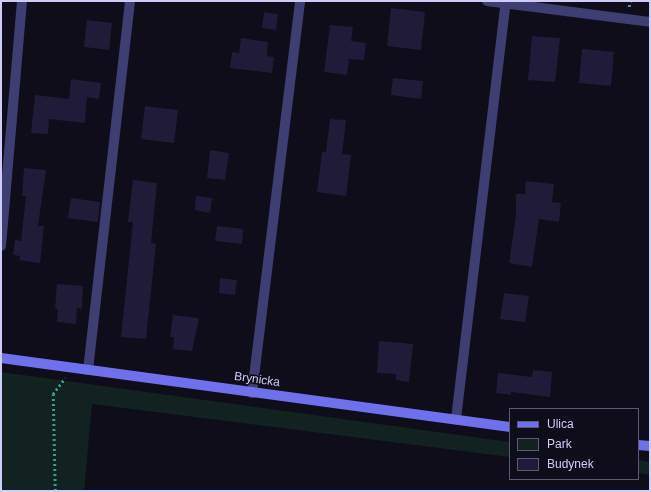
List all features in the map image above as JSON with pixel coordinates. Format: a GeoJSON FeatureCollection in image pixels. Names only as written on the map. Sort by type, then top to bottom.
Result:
{"type":"FeatureCollection","features":[{"type":"Feature","properties":{"kind":"street"},"geometry":{"type":"LineString","coordinates":[[1,246],[22,1]]}},
{"type":"Feature","properties":{"kind":"street"},"geometry":{"type":"LineString","coordinates":[[88,370],[130,1]]}},
{"type":"Feature","properties":{"kind":"street"},"geometry":{"type":"LineString","coordinates":[[252,393],[300,1]]}},
{"type":"Feature","properties":{"kind":"street"},"geometry":{"type":"LineString","coordinates":[[487,1],[506,2],[626,20],[650,22]]}},
{"type":"Feature","properties":{"kind":"street"},"geometry":{"type":"LineString","coordinates":[[456,419],[506,2]]}},
{"type":"Feature","properties":{"kind":"street","name":"Brynicka"},"geometry":{"type":"LineString","coordinates":[[1,358],[509,427]]}},
{"type":"Feature","properties":{"kind":"street"},"geometry":{"type":"LineString","coordinates":[[639,444],[650,446]]}},
{"type":"Feature","properties":{"kind":"path"},"geometry":{"type":"LineString","coordinates":[[55,491],[53,394],[72,368]]}},
{"type":"Feature","properties":{"kind":"green space"},"geometry":{"type":"Polygon","coordinates":[[[1,372],[509,442],[509,457],[92,404],[84,491],[1,491],[1,372]]]}},
{"type":"Feature","properties":{"kind":"green space"},"geometry":{"type":"Polygon","coordinates":[[[639,460],[650,462],[650,475],[639,473],[639,460]]]}},
{"type":"Feature","properties":{"kind":"building"},"geometry":{"type":"Polygon","coordinates":[[[391,8],[425,12],[421,50],[387,46],[391,8]]]}},
{"type":"Feature","properties":{"kind":"building"},"geometry":{"type":"Polygon","coordinates":[[[264,12],[278,14],[276,30],[262,28],[264,12]]]}},
{"type":"Feature","properties":{"kind":"building"},"geometry":{"type":"Polygon","coordinates":[[[87,20],[112,23],[109,50],[84,47],[87,20]]]}},
{"type":"Feature","properties":{"kind":"building"},"geometry":{"type":"Polygon","coordinates":[[[330,25],[353,27],[351,41],[366,43],[364,60],[349,59],[347,75],[324,72],[330,25]]]}},
{"type":"Feature","properties":{"kind":"building"},"geometry":{"type":"Polygon","coordinates":[[[532,36],[560,38],[555,82],[528,80],[532,36]]]}},
{"type":"Feature","properties":{"kind":"building"},"geometry":{"type":"Polygon","coordinates":[[[241,38],[268,42],[267,56],[274,57],[272,73],[230,68],[232,52],[239,53],[241,38]]]}},
{"type":"Feature","properties":{"kind":"building"},"geometry":{"type":"Polygon","coordinates":[[[582,49],[614,52],[611,86],[579,83],[582,49]]]}},
{"type":"Feature","properties":{"kind":"building"},"geometry":{"type":"Polygon","coordinates":[[[393,78],[423,81],[421,99],[391,95],[393,78]]]}},
{"type":"Feature","properties":{"kind":"building"},"geometry":{"type":"Polygon","coordinates":[[[71,79],[101,83],[99,99],[87,97],[85,123],[49,119],[48,134],[31,133],[35,95],[69,99],[71,79]]]}},
{"type":"Feature","properties":{"kind":"building"},"geometry":{"type":"Polygon","coordinates":[[[145,106],[178,110],[174,143],[141,139],[145,106]]]}},
{"type":"Feature","properties":{"kind":"building"},"geometry":{"type":"Polygon","coordinates":[[[330,119],[346,120],[342,154],[351,155],[346,196],[317,192],[322,152],[326,152],[330,119]]]}},
{"type":"Feature","properties":{"kind":"building"},"geometry":{"type":"Polygon","coordinates":[[[210,150],[229,153],[225,180],[207,178],[210,150]]]}},
{"type":"Feature","properties":{"kind":"building"},"geometry":{"type":"Polygon","coordinates":[[[24,168],[46,170],[38,226],[44,226],[40,263],[19,260],[20,256],[13,255],[15,240],[21,241],[26,196],[22,196],[24,168]]]}},
{"type":"Feature","properties":{"kind":"building"},"geometry":{"type":"Polygon","coordinates":[[[133,180],[157,183],[151,243],[156,244],[146,339],[121,337],[133,222],[128,222],[133,180]]]}},
{"type":"Feature","properties":{"kind":"building"},"geometry":{"type":"Polygon","coordinates":[[[526,181],[554,184],[552,202],[561,203],[559,222],[539,219],[532,267],[509,263],[516,216],[516,194],[525,194],[526,181]]]}},
{"type":"Feature","properties":{"kind":"building"},"geometry":{"type":"Polygon","coordinates":[[[196,196],[212,198],[210,213],[195,210],[196,196]]]}},
{"type":"Feature","properties":{"kind":"building"},"geometry":{"type":"Polygon","coordinates":[[[71,198],[100,202],[98,222],[68,218],[71,198]]]}},
{"type":"Feature","properties":{"kind":"building"},"geometry":{"type":"Polygon","coordinates":[[[217,226],[243,229],[242,244],[215,241],[217,226]]]}},
{"type":"Feature","properties":{"kind":"building"},"geometry":{"type":"Polygon","coordinates":[[[220,278],[237,280],[235,295],[219,293],[220,278]]]}},
{"type":"Feature","properties":{"kind":"building"},"geometry":{"type":"Polygon","coordinates":[[[57,284],[83,286],[82,309],[77,308],[76,324],[57,322],[58,309],[55,309],[57,284]]]}},
{"type":"Feature","properties":{"kind":"building"},"geometry":{"type":"Polygon","coordinates":[[[504,293],[529,296],[525,322],[500,319],[504,293]]]}},
{"type":"Feature","properties":{"kind":"building"},"geometry":{"type":"Polygon","coordinates":[[[173,315],[199,318],[192,351],[173,349],[174,337],[170,337],[173,315]]]}},
{"type":"Feature","properties":{"kind":"building"},"geometry":{"type":"Polygon","coordinates":[[[379,341],[413,344],[409,382],[396,380],[396,374],[377,373],[379,341]]]}},
{"type":"Feature","properties":{"kind":"building"},"geometry":{"type":"Polygon","coordinates":[[[533,370],[552,372],[550,397],[511,392],[511,395],[496,393],[498,373],[532,377],[533,370]]]}}]}
